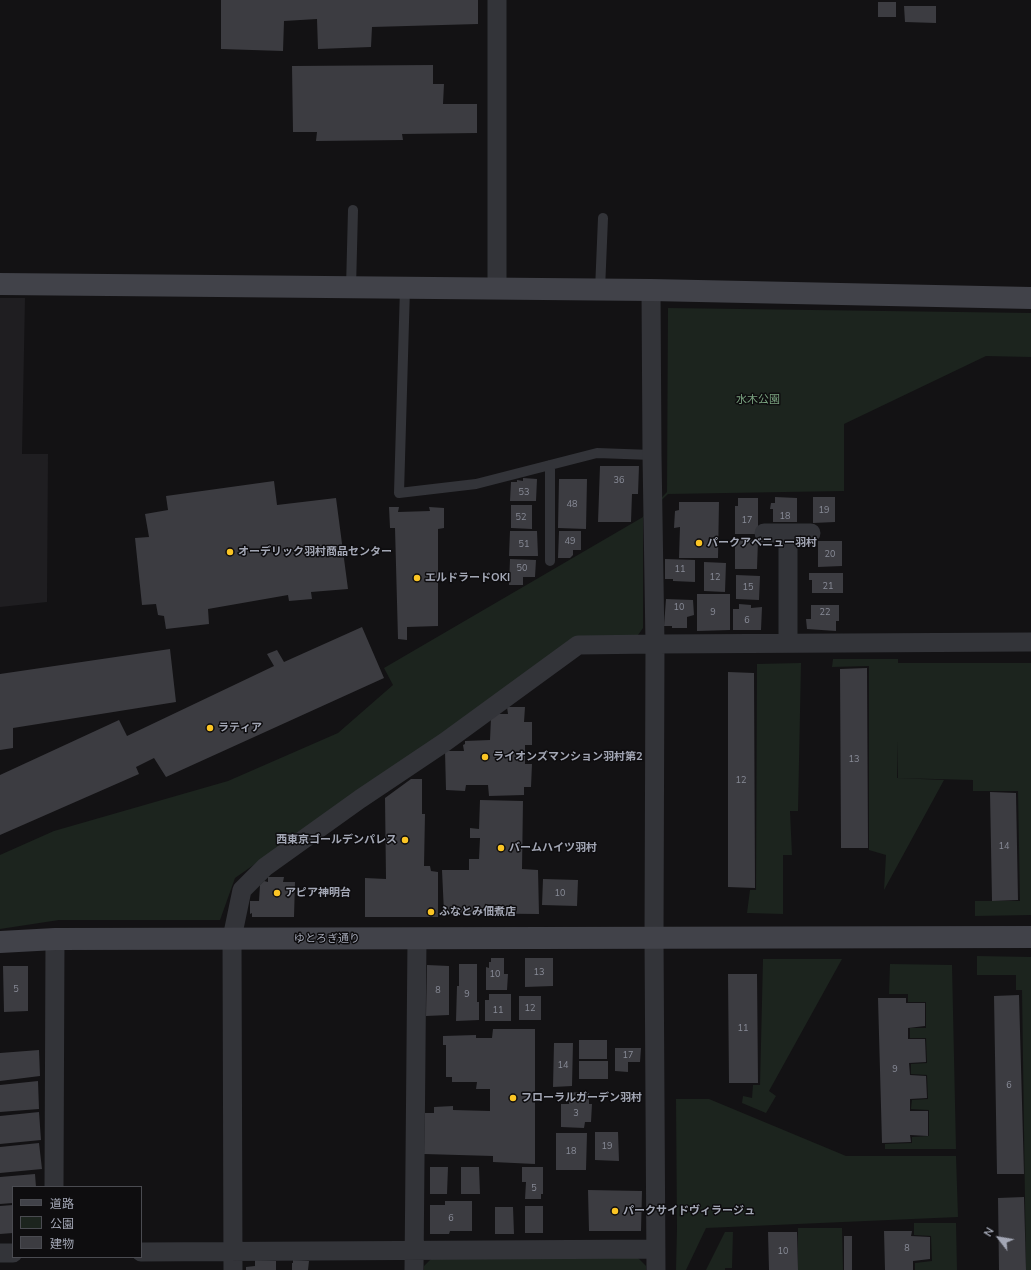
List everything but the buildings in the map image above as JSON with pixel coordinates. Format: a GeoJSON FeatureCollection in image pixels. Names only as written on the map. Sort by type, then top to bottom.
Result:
{"type":"FeatureCollection","features":[{"type":"Feature","properties":{"kind":"street"},"geometry":{"type":"LineString","coordinates":[[497,0],[497,289]]}},
{"type":"Feature","properties":{"kind":"street"},"geometry":{"type":"LineString","coordinates":[[0,284],[651,290],[1031,298]]}},
{"type":"Feature","properties":{"kind":"street"},"geometry":{"type":"LineString","coordinates":[[651,290],[655,644],[654,937],[656,1270]]}},
{"type":"Feature","properties":{"kind":"street"},"geometry":{"type":"LineString","coordinates":[[764,533],[811,533]]}},
{"type":"Feature","properties":{"kind":"street"},"geometry":{"type":"LineString","coordinates":[[788,533],[788,643]]}},
{"type":"Feature","properties":{"kind":"street"},"geometry":{"type":"LineString","coordinates":[[233,1261],[232,938],[242,890],[265,868],[360,799],[445,742],[578,645],[1031,642]]}},
{"type":"Feature","properties":{"kind":"street","name":"ゆとろぎ通り"},"geometry":{"type":"LineString","coordinates":[[0,942],[56,939],[232,938],[417,939],[654,937],[1031,937]]}},
{"type":"Feature","properties":{"kind":"street"},"geometry":{"type":"LineString","coordinates":[[54,1186],[56,939]]}},
{"type":"Feature","properties":{"kind":"street"},"geometry":{"type":"LineString","coordinates":[[414,1270],[417,939]]}},
{"type":"Feature","properties":{"kind":"street"},"geometry":{"type":"LineString","coordinates":[[142,1252],[233,1261],[414,1251],[656,1249]]}},
{"type":"Feature","properties":{"kind":"street"},"geometry":{"type":"LineString","coordinates":[[0,1253],[12,1253]]}},
{"type":"Feature","properties":{"kind":"lane"},"geometry":{"type":"LineString","coordinates":[[350,288],[353,210]]}},
{"type":"Feature","properties":{"kind":"lane"},"geometry":{"type":"LineString","coordinates":[[600,290],[603,218]]}},
{"type":"Feature","properties":{"kind":"lane"},"geometry":{"type":"LineString","coordinates":[[404,288],[399,493],[476,484],[597,453],[652,455]]}},
{"type":"Feature","properties":{"kind":"lane"},"geometry":{"type":"LineString","coordinates":[[550,464],[550,561]]}},
{"type":"Feature","properties":{"kind":"shaded area"},"geometry":{"type":"Polygon","coordinates":[[[0,298],[25,298],[22,454],[48,454],[47,602],[0,607],[0,298]]]}},
{"type":"Feature","properties":{"kind":"green space","name":"水木公園"},"geometry":{"type":"Polygon","coordinates":[[[668,308],[1031,313],[1031,357],[986,356],[844,424],[844,491],[668,494],[643,518],[643,628],[638,635],[574,641],[235,878],[220,920],[59,920],[0,929],[0,855],[54,831],[228,781],[338,733],[393,685],[384,668],[643,517],[667,492],[668,308]]]}},
{"type":"Feature","properties":{"kind":"green space"},"geometry":{"type":"Polygon","coordinates":[[[833,659],[898,659],[898,663],[1031,663],[1031,915],[975,916],[975,901],[1020,901],[1018,791],[973,791],[973,780],[898,778],[898,741],[897,778],[944,780],[884,890],[886,855],[869,850],[869,666],[832,667],[833,659]]]}},
{"type":"Feature","properties":{"kind":"green space"},"geometry":{"type":"Polygon","coordinates":[[[801,663],[798,811],[790,811],[792,855],[783,855],[783,914],[747,913],[750,890],[756,890],[757,664],[801,663]]]}},
{"type":"Feature","properties":{"kind":"green space"},"geometry":{"type":"Polygon","coordinates":[[[977,956],[1031,957],[1031,1270],[1026,1270],[1022,990],[1016,990],[1016,975],[977,975],[977,956]]]}},
{"type":"Feature","properties":{"kind":"green space"},"geometry":{"type":"Polygon","coordinates":[[[763,959],[842,959],[769,1091],[776,1096],[766,1113],[742,1103],[743,1096],[752,1098],[753,1085],[760,1085],[763,959]]]}},
{"type":"Feature","properties":{"kind":"green space"},"geometry":{"type":"Polygon","coordinates":[[[890,964],[952,965],[956,1149],[885,1149],[885,1144],[912,1143],[912,1137],[929,1136],[929,1110],[911,1109],[912,1100],[928,1099],[927,1075],[911,1074],[911,1064],[927,1063],[926,1038],[910,1038],[910,1028],[926,1028],[926,1002],[908,1002],[908,994],[889,994],[890,964]]]}},
{"type":"Feature","properties":{"kind":"green space"},"geometry":{"type":"Polygon","coordinates":[[[676,1099],[709,1099],[846,1156],[956,1156],[958,1217],[706,1228],[686,1270],[676,1270],[676,1099]]]}},
{"type":"Feature","properties":{"kind":"green space"},"geometry":{"type":"Polygon","coordinates":[[[914,1223],[956,1223],[957,1270],[915,1270],[915,1263],[932,1261],[931,1236],[914,1235],[914,1223]]]}},
{"type":"Feature","properties":{"kind":"green space"},"geometry":{"type":"Polygon","coordinates":[[[798,1228],[842,1228],[843,1270],[798,1270],[798,1228]]]}},
{"type":"Feature","properties":{"kind":"green space"},"geometry":{"type":"Polygon","coordinates":[[[725,1232],[733,1232],[732,1268],[725,1268],[725,1270],[706,1270],[725,1232]]]}},
{"type":"Feature","properties":{"kind":"green space"},"geometry":{"type":"Polygon","coordinates":[[[433,1257],[638,1258],[646,1266],[646,1270],[424,1270],[424,1266],[433,1257]]]}},
{"type":"Feature","properties":{"kind":"place","name":"パークアベニュー羽村"},"geometry":{"type":"Point","coordinates":[699,543]}},
{"type":"Feature","properties":{"kind":"place","name":"オーデリック羽村商品センター"},"geometry":{"type":"Point","coordinates":[230,552]}},
{"type":"Feature","properties":{"kind":"place","name":"エルドラードOKI"},"geometry":{"type":"Point","coordinates":[417,578]}},
{"type":"Feature","properties":{"kind":"place","name":"ラティア"},"geometry":{"type":"Point","coordinates":[210,728]}},
{"type":"Feature","properties":{"kind":"place","name":"ライオンズマンション羽村第2"},"geometry":{"type":"Point","coordinates":[485,757]}},
{"type":"Feature","properties":{"kind":"place","name":"西東京ゴールデンパレス"},"geometry":{"type":"Point","coordinates":[405,840]}},
{"type":"Feature","properties":{"kind":"place","name":"バームハイツ羽村"},"geometry":{"type":"Point","coordinates":[501,848]}},
{"type":"Feature","properties":{"kind":"place","name":"アピア神明台"},"geometry":{"type":"Point","coordinates":[277,893]}},
{"type":"Feature","properties":{"kind":"place","name":"ふなとみ佃煮店"},"geometry":{"type":"Point","coordinates":[431,912]}},
{"type":"Feature","properties":{"kind":"place","name":"フローラルガーデン羽村"},"geometry":{"type":"Point","coordinates":[513,1098]}},
{"type":"Feature","properties":{"kind":"place","name":"パークサイドヴィラージュ"},"geometry":{"type":"Point","coordinates":[615,1211]}}]}
